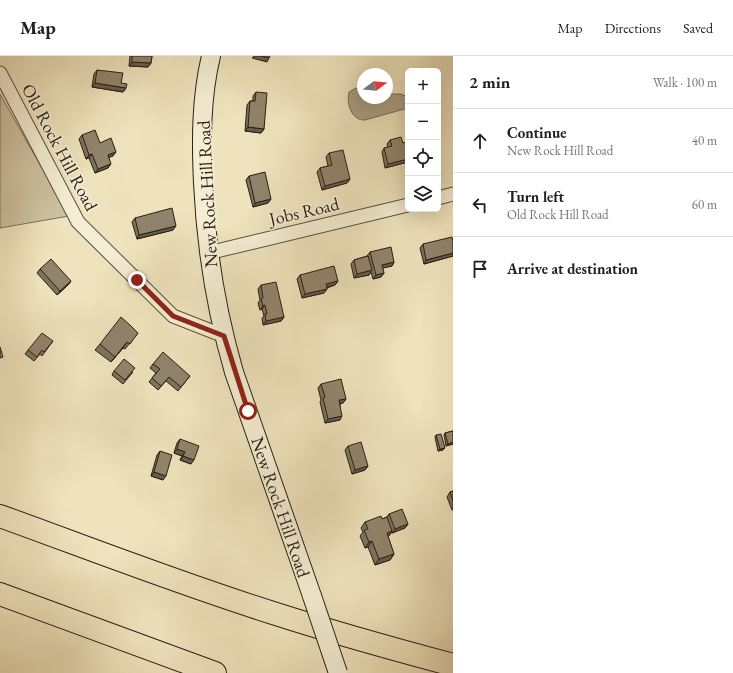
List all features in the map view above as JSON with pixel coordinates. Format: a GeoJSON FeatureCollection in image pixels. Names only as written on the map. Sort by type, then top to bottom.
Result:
{"type":"FeatureCollection","features":[{"type":"Feature","properties":{"kind":"highway"},"geometry":{"type":"LineString","coordinates":[[0,516],[145,569],[273,613],[453,665]]}},
{"type":"Feature","properties":{"kind":"highway"},"geometry":{"type":"LineString","coordinates":[[0,594],[215,673]]}},
{"type":"Feature","properties":{"kind":"main road","name":"New Rock Hill Road"},"geometry":{"type":"LineString","coordinates":[[211,56],[203,101],[201,138],[204,208],[213,286],[224,336],[253,426],[338,673]]}},
{"type":"Feature","properties":{"kind":"street","name":"Old Rock Hill Road"},"geometry":{"type":"LineString","coordinates":[[0,73],[78,222],[173,316],[224,336]]}},
{"type":"Feature","properties":{"kind":"street"},"geometry":{"type":"LineString","coordinates":[[441,197],[453,194]]}},
{"type":"Feature","properties":{"kind":"street","name":"Jobs Road"},"geometry":{"type":"LineString","coordinates":[[208,253],[405,206]]}},
{"type":"Feature","properties":{"kind":"shaded area"},"geometry":{"type":"Polygon","coordinates":[[[357,88],[357,104],[393,104],[393,94],[401,94],[405,96],[405,109],[365,120],[360,120],[353,115],[349,106],[349,92],[357,88]]]}},
{"type":"Feature","properties":{"kind":"shaded area"},"geometry":{"type":"Polygon","coordinates":[[[0,94],[69,216],[0,228],[0,94]]]}},
{"type":"Feature","properties":{"kind":"building"},"geometry":{"type":"Polygon","coordinates":[[[132,56],[152,56],[151,63],[132,62],[132,56]]]}},
{"type":"Feature","properties":{"kind":"building"},"geometry":{"type":"Polygon","coordinates":[[[97,70],[123,73],[121,83],[127,84],[126,88],[95,83],[97,70]]]}},
{"type":"Feature","properties":{"kind":"building"},"geometry":{"type":"Polygon","coordinates":[[[256,92],[267,93],[264,129],[248,127],[250,101],[255,101],[256,92]]]}},
{"type":"Feature","properties":{"kind":"building"},"geometry":{"type":"Polygon","coordinates":[[[95,130],[100,143],[111,138],[116,152],[108,155],[111,164],[98,169],[92,154],[89,155],[82,135],[95,130]]]}},
{"type":"Feature","properties":{"kind":"building"},"geometry":{"type":"Polygon","coordinates":[[[401,137],[403,143],[405,143],[405,160],[388,164],[384,148],[392,146],[390,140],[401,137]]]}},
{"type":"Feature","properties":{"kind":"building"},"geometry":{"type":"Polygon","coordinates":[[[343,150],[350,179],[325,186],[320,168],[332,165],[329,153],[343,150]]]}},
{"type":"Feature","properties":{"kind":"building"},"geometry":{"type":"Polygon","coordinates":[[[265,172],[271,199],[255,203],[249,176],[265,172]]]}},
{"type":"Feature","properties":{"kind":"building"},"geometry":{"type":"Polygon","coordinates":[[[172,208],[176,226],[139,235],[135,218],[172,208]]]}},
{"type":"Feature","properties":{"kind":"building"},"geometry":{"type":"Polygon","coordinates":[[[452,237],[453,253],[426,260],[423,244],[452,237]]]}},
{"type":"Feature","properties":{"kind":"building"},"geometry":{"type":"Polygon","coordinates":[[[391,247],[394,262],[382,265],[384,273],[376,275],[370,252],[391,247]]]}},
{"type":"Feature","properties":{"kind":"building"},"geometry":{"type":"Polygon","coordinates":[[[368,256],[372,270],[357,274],[354,260],[368,256]]]}},
{"type":"Feature","properties":{"kind":"building"},"geometry":{"type":"Polygon","coordinates":[[[51,259],[71,281],[60,291],[40,269],[51,259]]]}},
{"type":"Feature","properties":{"kind":"building"},"geometry":{"type":"Polygon","coordinates":[[[334,266],[338,281],[326,284],[327,289],[305,294],[300,275],[334,266]]]}},
{"type":"Feature","properties":{"kind":"building"},"geometry":{"type":"Polygon","coordinates":[[[276,282],[284,317],[266,321],[265,314],[267,314],[265,305],[263,306],[261,299],[263,298],[261,285],[276,282]]]}},
{"type":"Feature","properties":{"kind":"building"},"geometry":{"type":"Polygon","coordinates":[[[121,317],[138,333],[130,344],[127,342],[115,357],[100,344],[121,317]]]}},
{"type":"Feature","properties":{"kind":"building"},"geometry":{"type":"Polygon","coordinates":[[[42,333],[53,341],[44,352],[42,350],[37,357],[28,350],[42,333]]]}},
{"type":"Feature","properties":{"kind":"building"},"geometry":{"type":"Polygon","coordinates":[[[0,347],[3,357],[0,358],[0,347]]]}},
{"type":"Feature","properties":{"kind":"building"},"geometry":{"type":"Polygon","coordinates":[[[163,352],[190,376],[181,387],[169,377],[161,386],[152,378],[160,369],[153,364],[163,352]]]}},
{"type":"Feature","properties":{"kind":"building"},"geometry":{"type":"Polygon","coordinates":[[[124,359],[135,368],[125,380],[114,371],[124,359]]]}},
{"type":"Feature","properties":{"kind":"building"},"geometry":{"type":"Polygon","coordinates":[[[341,379],[346,399],[339,400],[342,416],[328,419],[323,398],[325,397],[321,384],[341,379]]]}},
{"type":"Feature","properties":{"kind":"building"},"geometry":{"type":"Polygon","coordinates":[[[453,431],[453,442],[448,444],[445,433],[453,431]]]}},
{"type":"Feature","properties":{"kind":"building"},"geometry":{"type":"Polygon","coordinates":[[[441,434],[445,448],[440,449],[436,435],[441,434]]]}},
{"type":"Feature","properties":{"kind":"building"},"geometry":{"type":"Polygon","coordinates":[[[180,439],[199,446],[194,460],[183,456],[185,452],[177,449],[180,439]]]}},
{"type":"Feature","properties":{"kind":"building"},"geometry":{"type":"Polygon","coordinates":[[[361,442],[368,466],[355,470],[348,446],[361,442]]]}},
{"type":"Feature","properties":{"kind":"building"},"geometry":{"type":"Polygon","coordinates":[[[160,451],[172,455],[166,476],[154,472],[160,451]]]}},
{"type":"Feature","properties":{"kind":"building"},"geometry":{"type":"Polygon","coordinates":[[[453,491],[453,501],[450,492],[453,491]]]}},
{"type":"Feature","properties":{"kind":"building"},"geometry":{"type":"Polygon","coordinates":[[[402,509],[408,524],[395,529],[389,514],[402,509]]]}},
{"type":"Feature","properties":{"kind":"building"},"geometry":{"type":"Polygon","coordinates":[[[381,516],[382,519],[387,517],[392,531],[387,533],[394,554],[379,559],[372,541],[369,542],[364,530],[368,529],[365,522],[381,516]]]}},
{"type":"Feature","properties":{"kind":"route"},"geometry":{"type":"LineString","coordinates":[[137,280],[173,316],[224,336],[234,372],[248,411]]}}]}
